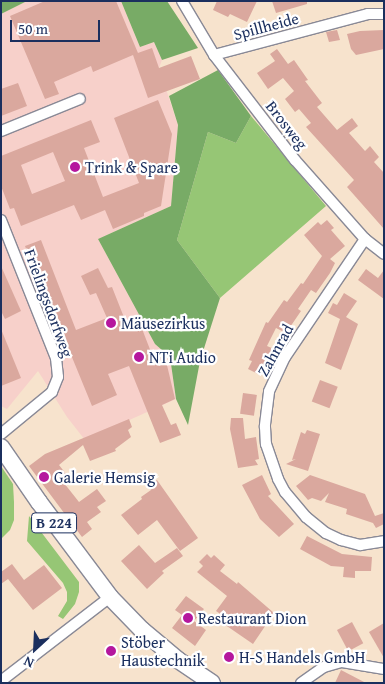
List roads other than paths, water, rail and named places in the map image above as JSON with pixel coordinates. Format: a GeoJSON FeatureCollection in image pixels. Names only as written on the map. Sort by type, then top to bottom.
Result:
{"type":"FeatureCollection","features":[{"type":"Feature","properties":{"kind":"main road","name":"B 224"},"geometry":{"type":"LineString","coordinates":[[1,447],[39,502],[110,596],[142,630],[170,654],[212,683]]}},
{"type":"Feature","properties":{"kind":"street","name":"Brosweg"},"geometry":{"type":"LineString","coordinates":[[182,1],[214,55],[295,160],[365,238],[384,254]]}},
{"type":"Feature","properties":{"kind":"street","name":"Spillheide"},"geometry":{"type":"LineString","coordinates":[[214,55],[368,14],[384,14]]}},
{"type":"Feature","properties":{"kind":"street"},"geometry":{"type":"LineString","coordinates":[[1,131],[80,99]]}},
{"type":"Feature","properties":{"kind":"street","name":"Frielingsdorfweg"},"geometry":{"type":"LineString","coordinates":[[1,220],[56,358],[58,377],[52,392],[1,434]]}},
{"type":"Feature","properties":{"kind":"street","name":"Zahnrad"},"geometry":{"type":"LineString","coordinates":[[365,238],[281,364],[269,392],[266,436],[278,479],[284,492],[306,518],[326,533],[341,540],[360,544],[384,541]]}},
{"type":"Feature","properties":{"kind":"street"},"geometry":{"type":"LineString","coordinates":[[1,681],[110,596]]}},
{"type":"Feature","properties":{"kind":"street"},"geometry":{"type":"LineString","coordinates":[[301,683],[324,668],[342,662],[384,669]]}},
{"type":"Feature","properties":{"kind":"place","name":"Trink & Spare"},"geometry":{"type":"Point","coordinates":[75,167]}},
{"type":"Feature","properties":{"kind":"place","name":"Mäusezirkus"},"geometry":{"type":"Point","coordinates":[111,323]}},
{"type":"Feature","properties":{"kind":"place","name":"NTi Audio"},"geometry":{"type":"Point","coordinates":[139,357]}},
{"type":"Feature","properties":{"kind":"place","name":"Galerie Hemsig"},"geometry":{"type":"Point","coordinates":[44,477]}},
{"type":"Feature","properties":{"kind":"place","name":"Restaurant Dion"},"geometry":{"type":"Point","coordinates":[188,618]}},
{"type":"Feature","properties":{"kind":"place","name":"Stöber Haustechnik"},"geometry":{"type":"Point","coordinates":[111,651]}},
{"type":"Feature","properties":{"kind":"place","name":"H-S Handels GmbH"},"geometry":{"type":"Point","coordinates":[229,657]}}]}
